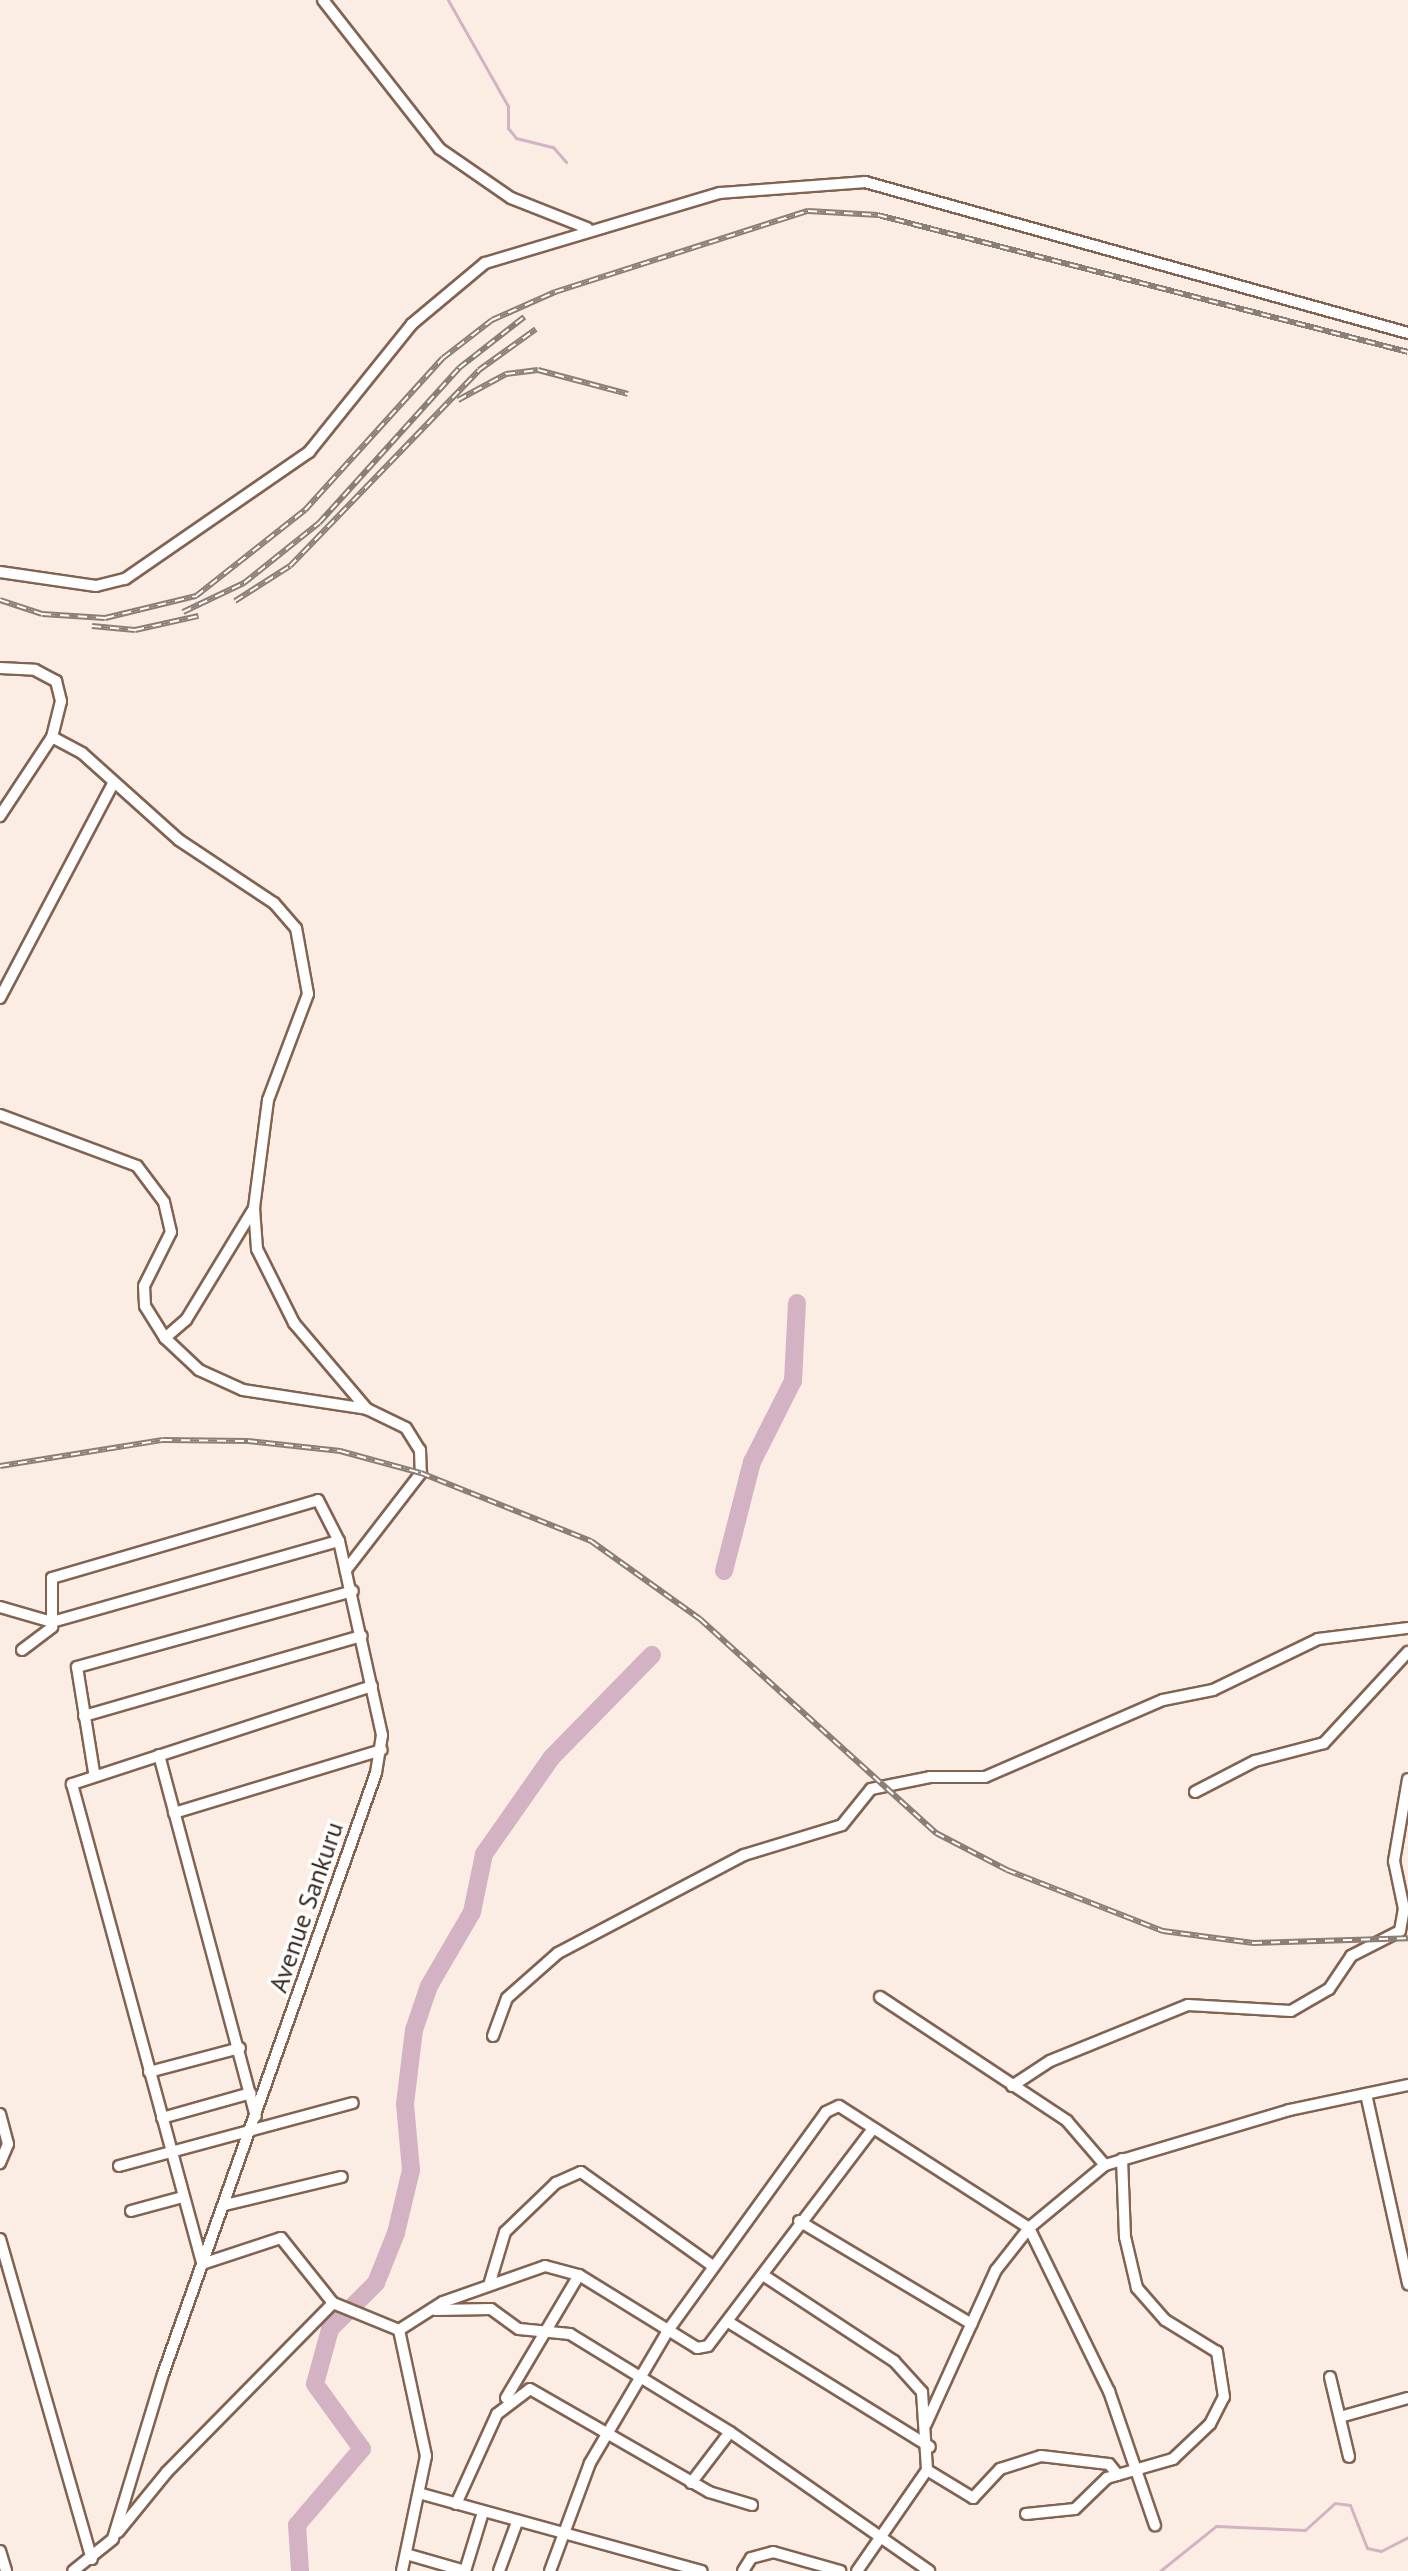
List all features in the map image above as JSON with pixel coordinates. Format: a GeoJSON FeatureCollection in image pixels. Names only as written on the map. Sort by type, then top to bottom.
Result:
{"type":"FeatureCollection","features":[{"type":"Feature","properties":{"kind":"street"},"geometry":{"type":"LineString","coordinates":[[323,0],[440,149],[511,198],[587,228]]}},
{"type":"Feature","properties":{"kind":"street"},"geometry":{"type":"LineString","coordinates":[[0,572],[96,586],[143,568],[309,452],[412,324],[456,283],[485,263],[587,228],[720,193],[865,182],[1408,333]]}},
{"type":"Feature","properties":{"kind":"street"},"geometry":{"type":"LineString","coordinates":[[0,668],[35,670],[56,681],[61,701],[52,737],[0,816]]}},
{"type":"Feature","properties":{"kind":"street"},"geometry":{"type":"LineString","coordinates":[[52,737],[82,753],[179,840],[274,903],[296,928],[308,994],[268,1100],[254,1208],[257,1249],[271,1285],[367,1409]]}},
{"type":"Feature","properties":{"kind":"street"},"geometry":{"type":"LineString","coordinates":[[0,998],[113,784]]}},
{"type":"Feature","properties":{"kind":"street"},"geometry":{"type":"LineString","coordinates":[[0,1115],[137,1166],[164,1202],[171,1232],[144,1286],[145,1306],[165,1338],[199,1370],[243,1390],[367,1409],[406,1428],[420,1450],[421,1473],[346,1570]]}},
{"type":"Feature","properties":{"kind":"street"},"geometry":{"type":"LineString","coordinates":[[165,1338],[186,1320],[254,1208]]}},
{"type":"Feature","properties":{"kind":"street","name":"Avenue Sankuru"},"geometry":{"type":"LineString","coordinates":[[52,1622],[52,1578],[311,1499],[323,1505],[339,1541],[353,1591],[382,1750],[251,2133],[202,2264],[113,2539],[92,2559],[73,2571]]}},
{"type":"Feature","properties":{"kind":"street"},"geometry":{"type":"LineString","coordinates":[[0,1607],[52,1622],[339,1541]]}},
{"type":"Feature","properties":{"kind":"street"},"geometry":{"type":"LineString","coordinates":[[94,1772],[76,1672],[84,1664],[353,1591]]}},
{"type":"Feature","properties":{"kind":"street"},"geometry":{"type":"LineString","coordinates":[[22,1650],[47,1637],[52,1622]]}},
{"type":"Feature","properties":{"kind":"street"},"geometry":{"type":"LineString","coordinates":[[493,2036],[507,1998],[558,1953],[744,1855],[842,1825],[871,1789],[930,1777],[985,1777],[1163,1700],[1213,1690],[1318,1639],[1408,1628]]}},
{"type":"Feature","properties":{"kind":"street"},"geometry":{"type":"LineString","coordinates":[[84,1716],[362,1636]]}},
{"type":"Feature","properties":{"kind":"street"},"geometry":{"type":"LineString","coordinates":[[1195,1792],[1255,1761],[1324,1743],[1408,1652]]}},
{"type":"Feature","properties":{"kind":"street"},"geometry":{"type":"LineString","coordinates":[[372,1686],[159,1755],[94,1772],[72,1784],[202,2264],[281,2238],[333,2303],[399,2330]]}},
{"type":"Feature","properties":{"kind":"street"},"geometry":{"type":"LineString","coordinates":[[174,1813],[382,1750]]}},
{"type":"Feature","properties":{"kind":"street"},"geometry":{"type":"LineString","coordinates":[[159,1755],[256,2116]]}},
{"type":"Feature","properties":{"kind":"street"},"geometry":{"type":"LineString","coordinates":[[1012,2086],[1050,2061],[1188,2005],[1291,2011],[1329,1989],[1351,1956],[1400,1931],[1395,1837],[1408,1779]]}},
{"type":"Feature","properties":{"kind":"street"},"geometry":{"type":"LineString","coordinates":[[880,1997],[1067,2121],[1105,2165]]}},
{"type":"Feature","properties":{"kind":"street"},"geometry":{"type":"LineString","coordinates":[[149,2072],[240,2048]]}},
{"type":"Feature","properties":{"kind":"street"},"geometry":{"type":"LineString","coordinates":[[926,2424],[996,2270],[1029,2228],[1105,2165],[1408,2085]]}},
{"type":"Feature","properties":{"kind":"street"},"geometry":{"type":"LineString","coordinates":[[162,2118],[251,2093]]}},
{"type":"Feature","properties":{"kind":"street"},"geometry":{"type":"LineString","coordinates":[[1366,2094],[1408,2284]]}},
{"type":"Feature","properties":{"kind":"street"},"geometry":{"type":"LineString","coordinates":[[119,2166],[251,2133],[353,2103]]}},
{"type":"Feature","properties":{"kind":"street"},"geometry":{"type":"LineString","coordinates":[[550,2571],[610,2430],[644,2378],[669,2329],[831,2107],[873,2129],[1029,2228],[1141,2471],[1155,2525]]}},
{"type":"Feature","properties":{"kind":"street"},"geometry":{"type":"LineString","coordinates":[[0,2114],[8,2144],[0,2163]]}},
{"type":"Feature","properties":{"kind":"street"},"geometry":{"type":"LineString","coordinates":[[399,2330],[413,2318],[490,2282],[545,2266],[579,2275],[697,2348],[718,2341],[799,2221],[873,2129]]}},
{"type":"Feature","properties":{"kind":"street"},"geometry":{"type":"LineString","coordinates":[[1026,2514],[1075,2509],[1118,2475],[1141,2471],[1173,2459],[1210,2424],[1225,2376],[1217,2352],[1165,2320],[1137,2288],[1125,2237],[1122,2159]]}},
{"type":"Feature","properties":{"kind":"street"},"geometry":{"type":"LineString","coordinates":[[490,2282],[505,2232],[556,2183],[581,2172],[608,2185],[714,2267]]}},
{"type":"Feature","properties":{"kind":"street"},"geometry":{"type":"LineString","coordinates":[[225,2205],[342,2177]]}},
{"type":"Feature","properties":{"kind":"street"},"geometry":{"type":"LineString","coordinates":[[131,2211],[183,2197]]}},
{"type":"Feature","properties":{"kind":"street"},"geometry":{"type":"LineString","coordinates":[[799,2221],[972,2324]]}},
{"type":"Feature","properties":{"kind":"street"},"geometry":{"type":"LineString","coordinates":[[0,2239],[92,2559]]}},
{"type":"Feature","properties":{"kind":"street"},"geometry":{"type":"LineString","coordinates":[[456,2504],[497,2414],[579,2275]]}},
{"type":"Feature","properties":{"kind":"street"},"geometry":{"type":"LineString","coordinates":[[763,2275],[913,2378],[930,2447],[927,2470],[857,2571]]}},
{"type":"Feature","properties":{"kind":"street"},"geometry":{"type":"LineString","coordinates":[[113,2539],[167,2472],[333,2303]]}},
{"type":"Feature","properties":{"kind":"street"},"geometry":{"type":"LineString","coordinates":[[413,2318],[450,2308],[491,2309],[519,2329],[548,2328],[644,2378],[730,2432],[929,2571]]}},
{"type":"Feature","properties":{"kind":"street"},"geometry":{"type":"LineString","coordinates":[[730,2323],[930,2447]]}},
{"type":"Feature","properties":{"kind":"street"},"geometry":{"type":"LineString","coordinates":[[399,2330],[419,2399],[426,2456],[422,2494],[402,2571]]}},
{"type":"Feature","properties":{"kind":"street"},"geometry":{"type":"LineString","coordinates":[[1330,2377],[1349,2457]]}},
{"type":"Feature","properties":{"kind":"street"},"geometry":{"type":"LineString","coordinates":[[497,2414],[523,2390],[538,2390],[610,2430],[691,2483],[752,2505]]}},
{"type":"Feature","properties":{"kind":"street"},"geometry":{"type":"LineString","coordinates":[[1340,2417],[1408,2398]]}},
{"type":"Feature","properties":{"kind":"street"},"geometry":{"type":"LineString","coordinates":[[691,2483],[730,2432]]}},
{"type":"Feature","properties":{"kind":"street"},"geometry":{"type":"LineString","coordinates":[[927,2470],[973,2498],[1000,2469],[1041,2456],[1109,2464],[1118,2475]]}},
{"type":"Feature","properties":{"kind":"street"},"geometry":{"type":"LineString","coordinates":[[422,2494],[563,2536],[702,2571]]}},
{"type":"Feature","properties":{"kind":"street"},"geometry":{"type":"LineString","coordinates":[[406,2554],[465,2571],[483,2512]]}},
{"type":"Feature","properties":{"kind":"street"},"geometry":{"type":"LineString","coordinates":[[499,2571],[517,2522]]}},
{"type":"Feature","properties":{"kind":"street"},"geometry":{"type":"LineString","coordinates":[[743,2571],[751,2558],[773,2552],[840,2571]]}},
{"type":"Feature","properties":{"kind":"street"},"geometry":{"type":"LineString","coordinates":[[1,2557],[6,2571]]}},
{"type":"Feature","properties":{"kind":"waterway"},"geometry":{"type":"LineString","coordinates":[[448,0],[508,106],[508,128],[516,138],[553,147],[566,162]]}},
{"type":"Feature","properties":{"kind":"waterway"},"geometry":{"type":"LineString","coordinates":[[724,1571],[752,1462],[793,1381],[797,1303]]}},
{"type":"Feature","properties":{"kind":"waterway"},"geometry":{"type":"LineString","coordinates":[[300,2571],[297,2525],[362,2449],[315,2384],[330,2329],[376,2283],[396,2233],[411,2170],[405,2104],[414,2030],[429,1986],[472,1912],[484,1854],[552,1757],[652,1655]]}},
{"type":"Feature","properties":{"kind":"waterway"},"geometry":{"type":"LineString","coordinates":[[1160,2571],[1216,2526],[1305,2530],[1335,2503],[1350,2505],[1367,2548],[1381,2551],[1408,2537]]}},
{"type":"Feature","properties":{"kind":"railway"},"geometry":{"type":"LineString","coordinates":[[0,600],[42,614],[105,618],[196,596],[305,510],[443,358],[492,320],[555,292],[808,211],[878,215],[1408,352]]}},
{"type":"Feature","properties":{"kind":"railway"},"geometry":{"type":"LineString","coordinates":[[183,612],[244,583],[319,523],[459,368],[524,317]]}},
{"type":"Feature","properties":{"kind":"railway"},"geometry":{"type":"LineString","coordinates":[[235,601],[290,566],[479,370],[536,329]]}},
{"type":"Feature","properties":{"kind":"railway"},"geometry":{"type":"LineString","coordinates":[[458,400],[506,374],[538,370],[628,394]]}},
{"type":"Feature","properties":{"kind":"railway"},"geometry":{"type":"LineString","coordinates":[[92,626],[135,630],[198,616]]}},
{"type":"Feature","properties":{"kind":"railway"},"geometry":{"type":"LineString","coordinates":[[0,1466],[163,1440],[248,1441],[340,1451],[421,1473],[591,1541],[700,1619],[936,1833],[1007,1870],[1163,1931],[1253,1943],[1408,1938]]}}]}
